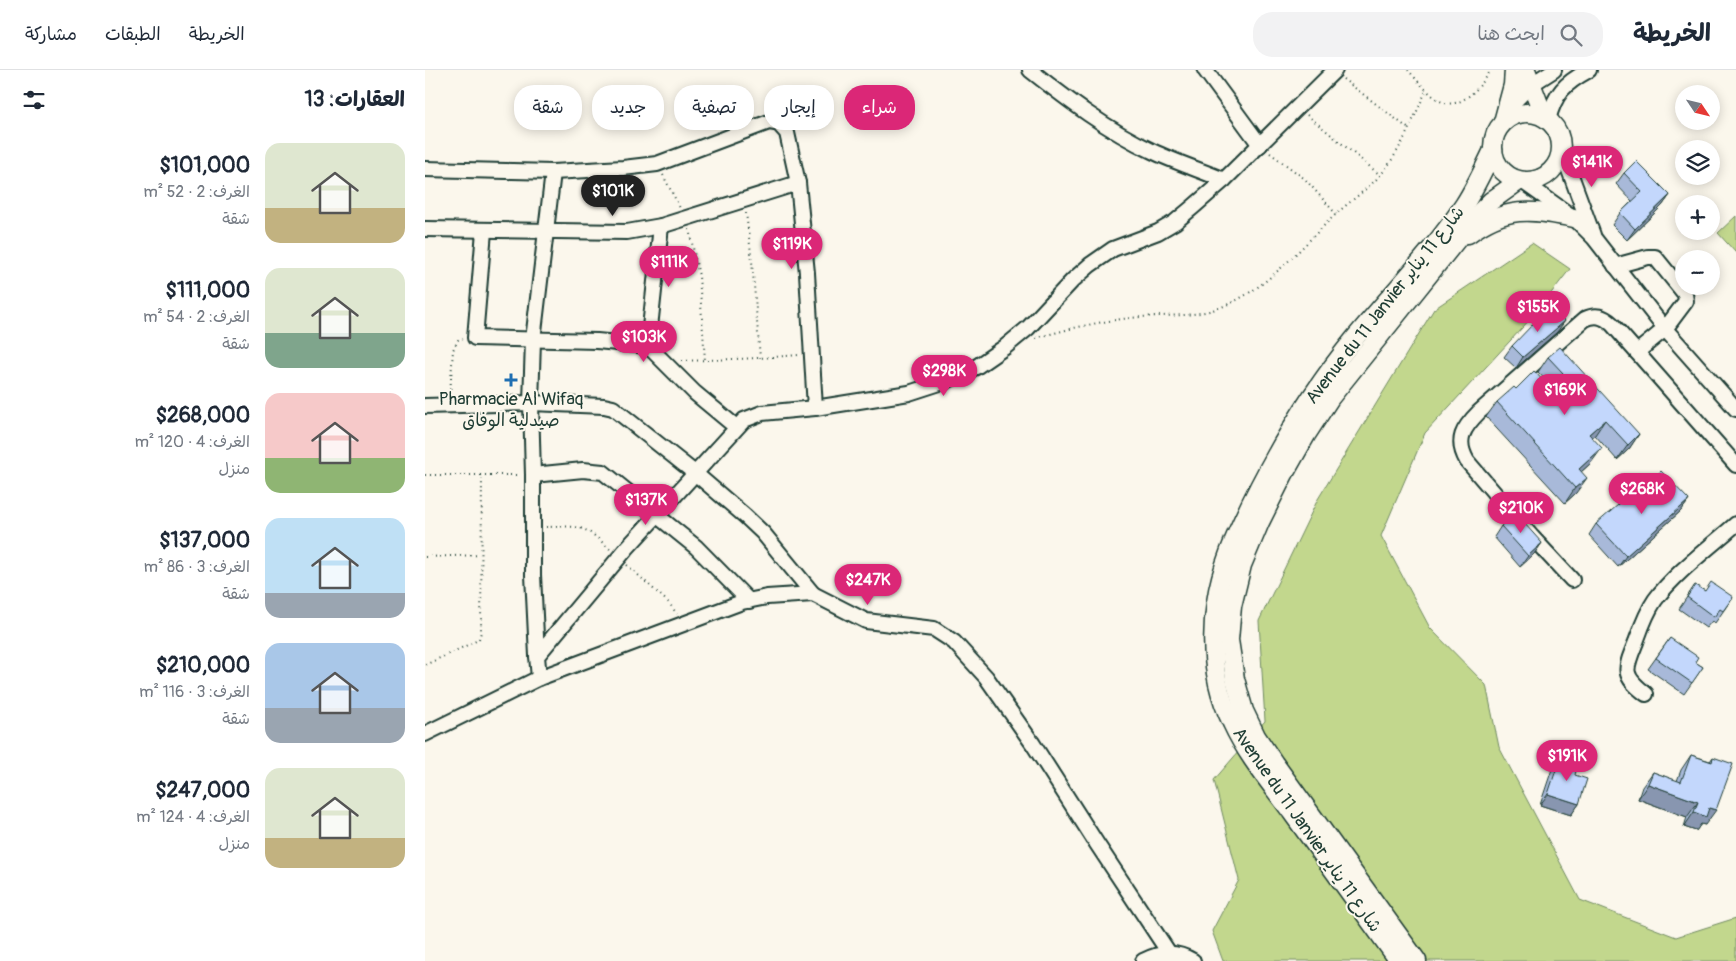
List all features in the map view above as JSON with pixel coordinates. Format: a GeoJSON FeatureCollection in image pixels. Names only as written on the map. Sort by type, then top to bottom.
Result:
{"type":"FeatureCollection","features":[{"type":"Feature","properties":{"kind":"main road"},"geometry":{"type":"LineString","coordinates":[[1514,70],[1513,85],[1506,115],[1493,140],[1493,150],[1501,170],[1512,178],[1521,181],[1532,181],[1549,173],[1556,166],[1561,148],[1559,135],[1546,118],[1529,77]]}},
{"type":"Feature","properties":{"kind":"main road"},"geometry":{"type":"LineString","coordinates":[[1506,115],[1534,113],[1546,118]]}},
{"type":"Feature","properties":{"kind":"main road","name":"Avenue du 11 Janvier شارع 11 يناير"},"geometry":{"type":"LineString","coordinates":[[1399,961],[1255,762],[1231,722],[1224,703],[1214,658],[1213,632],[1216,599],[1227,558],[1245,516],[1269,466],[1294,424],[1319,386],[1355,338],[1442,236],[1464,204],[1493,150]]}},
{"type":"Feature","properties":{"kind":"main road","name":"Avenue du 11 Janvier شارع 11 يناير"},"geometry":{"type":"LineString","coordinates":[[1417,961],[1256,736],[1243,711],[1235,679],[1229,640],[1232,606],[1242,566],[1260,522],[1306,435],[1330,398],[1475,217],[1491,201],[1521,181]]}},
{"type":"Feature","properties":{"kind":"main road"},"geometry":{"type":"LineString","coordinates":[[1453,245],[1478,227],[1510,214],[1540,211],[1574,218]]}},
{"type":"Feature","properties":{"kind":"street"},"geometry":{"type":"LineString","coordinates":[[1029,70],[1071,103],[1110,128],[1152,151],[1224,180]]}},
{"type":"Feature","properties":{"kind":"street"},"geometry":{"type":"LineString","coordinates":[[1205,70],[1259,145]]}},
{"type":"Feature","properties":{"kind":"street"},"geometry":{"type":"LineString","coordinates":[[1506,115],[1529,77],[1554,70]]}},
{"type":"Feature","properties":{"kind":"street"},"geometry":{"type":"LineString","coordinates":[[1546,118],[1557,95],[1565,85],[1589,70]]}},
{"type":"Feature","properties":{"kind":"street"},"geometry":{"type":"LineString","coordinates":[[537,656],[619,557],[744,420],[763,413],[815,408],[909,393],[946,381],[976,367],[1005,348],[1028,328],[1073,280],[1090,265],[1113,249],[1158,232],[1175,222],[1224,180],[1334,71]]}},
{"type":"Feature","properties":{"kind":"street"},"geometry":{"type":"LineString","coordinates":[[425,170],[553,172],[657,164],[769,122],[775,122],[782,126],[787,133],[798,183],[807,273],[815,408]]}},
{"type":"Feature","properties":{"kind":"street"},"geometry":{"type":"LineString","coordinates":[[1561,148],[1595,238]]}},
{"type":"Feature","properties":{"kind":"street"},"geometry":{"type":"LineString","coordinates":[[539,678],[533,575],[531,404],[533,340],[553,172]]}},
{"type":"Feature","properties":{"kind":"street"},"geometry":{"type":"LineString","coordinates":[[1521,181],[1574,218],[1595,238],[1665,329],[1736,409]]}},
{"type":"Feature","properties":{"kind":"street"},"geometry":{"type":"LineString","coordinates":[[425,229],[627,232],[661,226],[798,183]]}},
{"type":"Feature","properties":{"kind":"street"},"geometry":{"type":"LineString","coordinates":[[648,346],[661,226]]}},
{"type":"Feature","properties":{"kind":"street"},"geometry":{"type":"LineString","coordinates":[[484,231],[475,338],[597,341],[648,346],[695,393],[736,427]]}},
{"type":"Feature","properties":{"kind":"street"},"geometry":{"type":"LineString","coordinates":[[1615,266],[1648,256],[1655,257],[1685,294],[1686,300],[1665,329],[1637,352]]}},
{"type":"Feature","properties":{"kind":"street"},"geometry":{"type":"LineString","coordinates":[[1572,580],[1532,537],[1467,461],[1461,451],[1461,437],[1467,424],[1479,412],[1576,326],[1592,316],[1606,319],[1736,465]]}},
{"type":"Feature","properties":{"kind":"street"},"geometry":{"type":"LineString","coordinates":[[425,406],[531,404],[604,406],[613,408],[696,474],[763,533],[813,594],[866,621],[934,629],[954,642],[986,677],[1033,744],[1169,953]]}},
{"type":"Feature","properties":{"kind":"street"},"geometry":{"type":"LineString","coordinates":[[533,475],[583,470],[603,472],[696,547],[749,601]]}},
{"type":"Feature","properties":{"kind":"street"},"geometry":{"type":"LineString","coordinates":[[1646,694],[1633,684],[1628,675],[1627,666],[1646,615],[1668,585],[1736,524]]}},
{"type":"Feature","properties":{"kind":"street"},"geometry":{"type":"LineString","coordinates":[[425,734],[539,678],[684,622],[767,597],[813,594]]}},
{"type":"Feature","properties":{"kind":"street"},"geometry":{"type":"LineString","coordinates":[[1143,961],[1169,953],[1179,954],[1193,961]]}},
{"type":"Feature","properties":{"kind":"path"},"geometry":{"type":"LineString","coordinates":[[1407,70],[1442,102],[1453,103],[1473,94],[1491,70]]}},
{"type":"Feature","properties":{"kind":"path"},"geometry":{"type":"LineString","coordinates":[[1334,71],[1409,130]]}},
{"type":"Feature","properties":{"kind":"path"},"geometry":{"type":"LineString","coordinates":[[1030,340],[1063,330],[1111,320],[1190,315],[1231,304],[1251,292],[1277,272],[1336,214],[1380,175],[1409,130],[1427,89]]}},
{"type":"Feature","properties":{"kind":"path"},"geometry":{"type":"LineString","coordinates":[[1298,107],[1380,175]]}},
{"type":"Feature","properties":{"kind":"path"},"geometry":{"type":"LineString","coordinates":[[1259,145],[1305,179],[1336,214]]}},
{"type":"Feature","properties":{"kind":"path"},"geometry":{"type":"LineString","coordinates":[[657,164],[685,219],[690,233],[699,276],[705,360]]}},
{"type":"Feature","properties":{"kind":"path"},"geometry":{"type":"LineString","coordinates":[[744,201],[752,261],[760,358]]}},
{"type":"Feature","properties":{"kind":"path"},"geometry":{"type":"LineString","coordinates":[[449,405],[455,344],[458,340],[475,338]]}},
{"type":"Feature","properties":{"kind":"path"},"geometry":{"type":"LineString","coordinates":[[663,362],[812,354]]}},
{"type":"Feature","properties":{"kind":"path"},"geometry":{"type":"LineString","coordinates":[[425,475],[533,475]]}},
{"type":"Feature","properties":{"kind":"path"},"geometry":{"type":"LineString","coordinates":[[425,665],[479,639],[481,624],[482,475]]}},
{"type":"Feature","properties":{"kind":"path"},"geometry":{"type":"LineString","coordinates":[[533,527],[576,527],[589,532],[669,603],[684,622]]}},
{"type":"Feature","properties":{"kind":"path"},"geometry":{"type":"LineString","coordinates":[[425,557],[480,555]]}},
{"type":"Feature","properties":{"kind":"green space"},"geometry":{"type":"Polygon","coordinates":[[[1736,216],[1736,253],[1720,235],[1720,231],[1736,216]]]}},
{"type":"Feature","properties":{"kind":"green space"},"geometry":{"type":"Polygon","coordinates":[[[1532,243],[1570,269],[1534,315],[1425,433],[1381,536],[1430,628],[1486,685],[1499,747],[1580,900],[1676,937],[1736,918],[1736,961],[1223,961],[1212,931],[1239,880],[1214,780],[1265,721],[1259,621],[1318,499],[1434,309],[1532,243]]]}},
{"type":"Feature","properties":{"kind":"building"},"geometry":{"type":"Polygon","coordinates":[[[1636,161],[1670,195],[1635,229],[1620,213],[1642,192],[1624,173],[1636,161]]]}},
{"type":"Feature","properties":{"kind":"building"},"geometry":{"type":"Polygon","coordinates":[[[1553,308],[1565,321],[1523,357],[1512,346],[1534,323],[1536,325],[1553,308]]]}},
{"type":"Feature","properties":{"kind":"building"},"geometry":{"type":"Polygon","coordinates":[[[1560,347],[1639,434],[1628,445],[1605,420],[1589,434],[1602,448],[1579,469],[1587,478],[1575,488],[1497,402],[1514,387],[1516,389],[1534,371],[1549,387],[1563,373],[1548,357],[1560,347]]]}},
{"type":"Feature","properties":{"kind":"building"},"geometry":{"type":"Polygon","coordinates":[[[1661,471],[1689,500],[1626,556],[1596,524],[1633,492],[1641,499],[1658,483],[1654,478],[1661,471]]]}},
{"type":"Feature","properties":{"kind":"building"},"geometry":{"type":"Polygon","coordinates":[[[1515,513],[1542,543],[1528,556],[1501,526],[1515,513]]]}},
{"type":"Feature","properties":{"kind":"building"},"geometry":{"type":"Polygon","coordinates":[[[1711,582],[1733,597],[1723,611],[1720,609],[1714,617],[1687,597],[1695,585],[1705,591],[1711,582]]]}},
{"type":"Feature","properties":{"kind":"building"},"geometry":{"type":"Polygon","coordinates":[[[1670,638],[1698,657],[1695,662],[1703,667],[1692,683],[1656,658],[1670,638]]]}},
{"type":"Feature","properties":{"kind":"building"},"geometry":{"type":"Polygon","coordinates":[[[1561,755],[1573,759],[1569,768],[1576,771],[1575,775],[1587,779],[1579,804],[1548,794],[1561,755]]]}},
{"type":"Feature","properties":{"kind":"building"},"geometry":{"type":"Polygon","coordinates":[[[1691,755],[1712,762],[1713,757],[1733,764],[1716,810],[1709,808],[1706,817],[1694,812],[1698,802],[1648,784],[1653,772],[1681,782],[1691,755]]]}},
{"type":"Feature","properties":{"kind":"place","name":"Pharmacie Al Wifaq صيدلية الوفاق"},"geometry":{"type":"Point","coordinates":[511,380]}}]}
